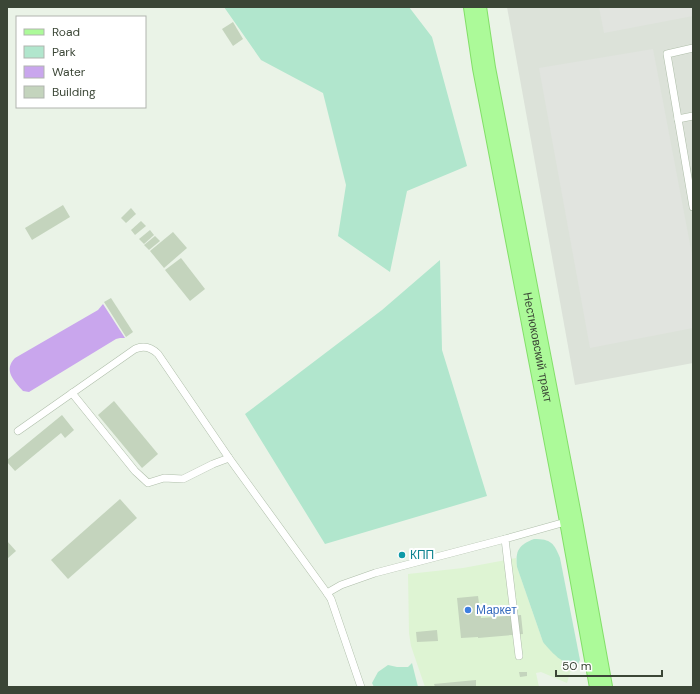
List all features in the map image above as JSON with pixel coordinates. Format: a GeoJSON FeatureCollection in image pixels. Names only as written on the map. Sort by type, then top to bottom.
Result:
{"type":"FeatureCollection","features":[{"type":"Feature","properties":{"kind":"main road","name":"Нестюковский тракт"},"geometry":{"type":"LineString","coordinates":[[475,7],[484,68],[571,520],[601,687]]}},
{"type":"Feature","properties":{"kind":"lane"},"geometry":{"type":"LineString","coordinates":[[693,48],[667,54],[693,207]]}},
{"type":"Feature","properties":{"kind":"lane"},"geometry":{"type":"LineString","coordinates":[[678,120],[693,116]]}},
{"type":"Feature","properties":{"kind":"lane"},"geometry":{"type":"LineString","coordinates":[[18,431],[135,349],[140,347],[149,347],[154,350],[229,458],[331,599],[362,687]]}},
{"type":"Feature","properties":{"kind":"lane"},"geometry":{"type":"LineString","coordinates":[[72,393],[135,471],[148,484],[164,478],[183,479],[229,458]]}},
{"type":"Feature","properties":{"kind":"lane"},"geometry":{"type":"LineString","coordinates":[[327,593],[375,573],[571,520]]}},
{"type":"Feature","properties":{"kind":"lane"},"geometry":{"type":"LineString","coordinates":[[505,539],[519,656]]}},
{"type":"Feature","properties":{"kind":"shaded area"},"geometry":{"type":"Polygon","coordinates":[[[507,7],[693,7],[693,363],[575,385],[507,7]]]}},
{"type":"Feature","properties":{"kind":"shaded area"},"geometry":{"type":"Polygon","coordinates":[[[599,7],[693,7],[693,16],[604,33],[599,7]]]}},
{"type":"Feature","properties":{"kind":"shaded area"},"geometry":{"type":"Polygon","coordinates":[[[653,49],[693,260],[693,328],[590,348],[539,68],[653,49]]]}},
{"type":"Feature","properties":{"kind":"shaded area"},"geometry":{"type":"Polygon","coordinates":[[[516,558],[517,567],[543,642],[565,663],[572,666],[567,683],[541,672],[536,673],[539,687],[425,687],[411,646],[409,633],[408,574],[463,568],[516,558]]]}},
{"type":"Feature","properties":{"kind":"green space"},"geometry":{"type":"Polygon","coordinates":[[[224,7],[409,7],[432,37],[467,166],[407,191],[390,272],[338,236],[346,185],[323,93],[261,60],[224,7]]]}},
{"type":"Feature","properties":{"kind":"green space"},"geometry":{"type":"Polygon","coordinates":[[[440,260],[442,350],[487,496],[325,544],[245,414],[382,310],[440,260]]]}},
{"type":"Feature","properties":{"kind":"green space"},"geometry":{"type":"Polygon","coordinates":[[[534,539],[548,541],[554,545],[560,558],[580,660],[577,666],[562,661],[543,642],[517,567],[517,556],[519,549],[534,539]]]}},
{"type":"Feature","properties":{"kind":"green space"},"geometry":{"type":"Polygon","coordinates":[[[412,663],[418,687],[374,687],[372,683],[378,672],[388,665],[408,667],[412,663]]]}},
{"type":"Feature","properties":{"kind":"water"},"geometry":{"type":"Polygon","coordinates":[[[103,304],[125,338],[116,339],[29,392],[23,391],[13,379],[10,371],[10,367],[15,358],[98,310],[103,304]]]}},
{"type":"Feature","properties":{"kind":"building"},"geometry":{"type":"Polygon","coordinates":[[[233,22],[243,39],[233,46],[222,29],[233,22]]]}},
{"type":"Feature","properties":{"kind":"building"},"geometry":{"type":"Polygon","coordinates":[[[63,205],[70,217],[32,240],[25,228],[63,205]]]}},
{"type":"Feature","properties":{"kind":"building"},"geometry":{"type":"Polygon","coordinates":[[[131,208],[136,214],[126,223],[121,218],[131,208]]]}},
{"type":"Feature","properties":{"kind":"building"},"geometry":{"type":"Polygon","coordinates":[[[141,221],[146,226],[135,235],[131,230],[141,221]]]}},
{"type":"Feature","properties":{"kind":"building"},"geometry":{"type":"Polygon","coordinates":[[[150,230],[154,235],[144,244],[139,239],[150,230]]]}},
{"type":"Feature","properties":{"kind":"building"},"geometry":{"type":"Polygon","coordinates":[[[173,232],[187,248],[164,268],[150,251],[173,232]]]}},
{"type":"Feature","properties":{"kind":"building"},"geometry":{"type":"Polygon","coordinates":[[[155,236],[160,241],[149,250],[144,245],[155,236]]]}},
{"type":"Feature","properties":{"kind":"building"},"geometry":{"type":"Polygon","coordinates":[[[181,258],[205,289],[190,301],[165,270],[181,258]]]}},
{"type":"Feature","properties":{"kind":"building"},"geometry":{"type":"Polygon","coordinates":[[[111,298],[133,332],[126,337],[104,302],[111,298]]]}},
{"type":"Feature","properties":{"kind":"building"},"geometry":{"type":"Polygon","coordinates":[[[114,401],[158,454],[142,468],[98,415],[114,401]]]}},
{"type":"Feature","properties":{"kind":"building"},"geometry":{"type":"Polygon","coordinates":[[[62,415],[74,430],[65,438],[61,433],[15,471],[7,460],[62,415]]]}},
{"type":"Feature","properties":{"kind":"building"},"geometry":{"type":"Polygon","coordinates":[[[120,499],[137,518],[68,579],[51,560],[120,499]]]}},
{"type":"Feature","properties":{"kind":"building"},"geometry":{"type":"Polygon","coordinates":[[[7,541],[16,551],[7,559],[7,541]]]}},
{"type":"Feature","properties":{"kind":"building","name":"КПП"},"geometry":{"type":"Polygon","coordinates":[[[405,552],[406,557],[399,559],[398,553],[405,552]]]}},
{"type":"Feature","properties":{"kind":"building"},"geometry":{"type":"Polygon","coordinates":[[[478,596],[481,618],[521,615],[523,634],[461,638],[457,598],[478,596]]]}},
{"type":"Feature","properties":{"kind":"building"},"geometry":{"type":"Polygon","coordinates":[[[437,630],[438,641],[417,642],[416,632],[437,630]]]}},
{"type":"Feature","properties":{"kind":"building"},"geometry":{"type":"Polygon","coordinates":[[[519,672],[527,672],[527,676],[520,677],[519,672]]]}},
{"type":"Feature","properties":{"kind":"building"},"geometry":{"type":"Polygon","coordinates":[[[476,680],[476,687],[435,687],[434,684],[476,680]]]}},
{"type":"Feature","properties":{"kind":"place","name":"КПП"},"geometry":{"type":"Point","coordinates":[402,555]}},
{"type":"Feature","properties":{"kind":"place","name":"Маркет"},"geometry":{"type":"Point","coordinates":[468,610]}}]}
